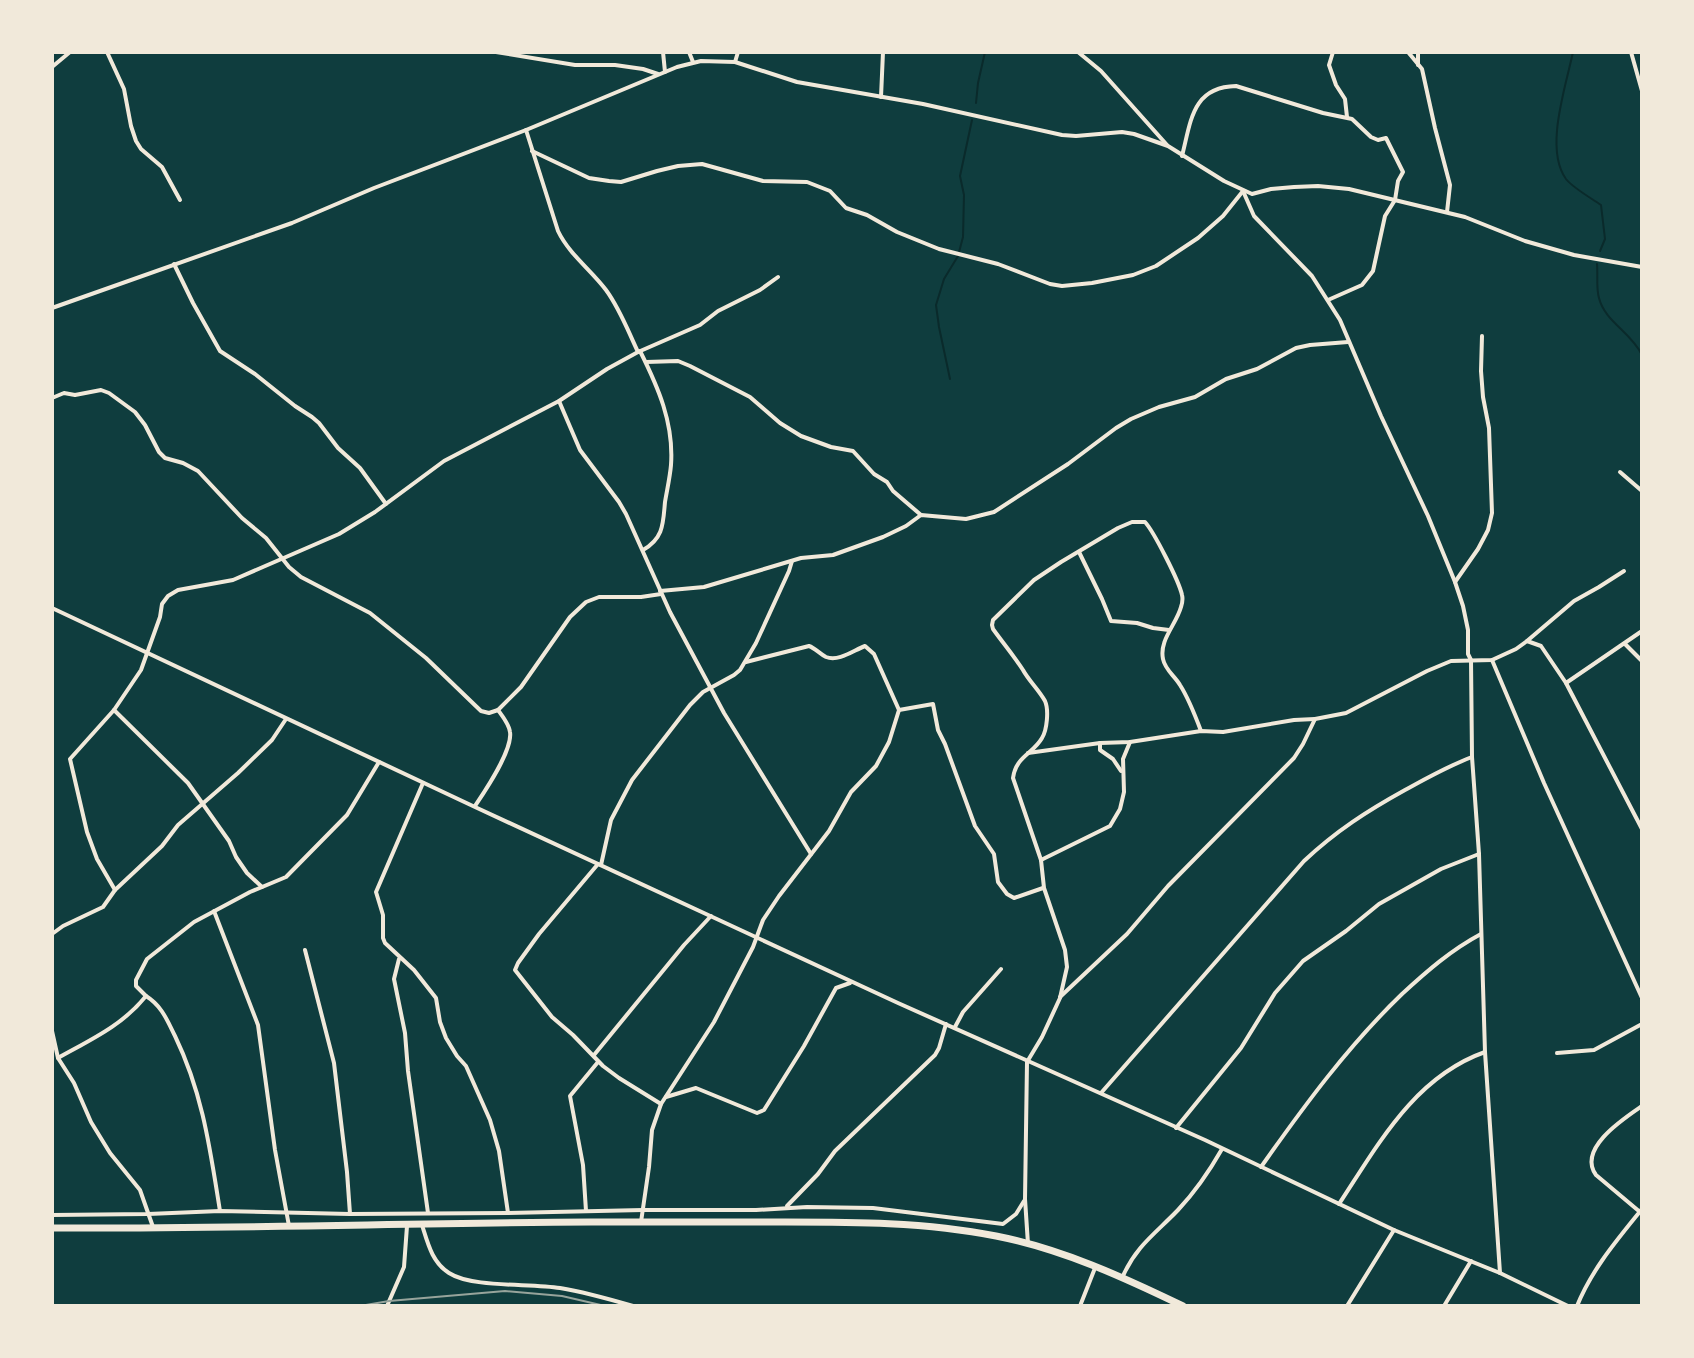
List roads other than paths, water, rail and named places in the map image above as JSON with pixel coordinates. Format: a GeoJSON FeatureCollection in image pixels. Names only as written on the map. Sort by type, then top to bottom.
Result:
{"type":"FeatureCollection","features":[{"type":"Feature","properties":{"kind":"main road"},"geometry":{"type":"LineString","coordinates":[[52,1228],[421,1223],[899,1224],[1000,1237],[1063,1254],[1123,1276],[1183,1306]]}},
{"type":"Feature","properties":{"kind":"street"},"geometry":{"type":"LineString","coordinates":[[52,67],[70,52]]}},
{"type":"Feature","properties":{"kind":"street"},"geometry":{"type":"LineString","coordinates":[[107,52],[124,89],[136,141],[162,167],[180,200]]}},
{"type":"Feature","properties":{"kind":"street"},"geometry":{"type":"LineString","coordinates":[[384,52],[496,52],[575,65],[615,65],[658,74]]}},
{"type":"Feature","properties":{"kind":"street"},"geometry":{"type":"LineString","coordinates":[[663,52],[665,72]]}},
{"type":"Feature","properties":{"kind":"street"},"geometry":{"type":"LineString","coordinates":[[689,52],[693,62]]}},
{"type":"Feature","properties":{"kind":"street"},"geometry":{"type":"LineString","coordinates":[[735,62],[738,52]]}},
{"type":"Feature","properties":{"kind":"street"},"geometry":{"type":"LineString","coordinates":[[881,97],[883,52]]}},
{"type":"Feature","properties":{"kind":"street"},"geometry":{"type":"LineString","coordinates":[[1078,52],[1101,71],[1168,146],[1243,191],[1252,194],[1271,189],[1318,186],[1349,189],[1465,217],[1525,241],[1561,251],[1642,267]]}},
{"type":"Feature","properties":{"kind":"street"},"geometry":{"type":"LineString","coordinates":[[1333,52],[1329,65],[1345,99],[1347,117]]}},
{"type":"Feature","properties":{"kind":"street"},"geometry":{"type":"LineString","coordinates":[[1408,52],[1422,69],[1450,185],[1447,212]]}},
{"type":"Feature","properties":{"kind":"street"},"geometry":{"type":"LineString","coordinates":[[1418,52],[1418,65]]}},
{"type":"Feature","properties":{"kind":"street"},"geometry":{"type":"LineString","coordinates":[[1631,52],[1642,91]]}},
{"type":"Feature","properties":{"kind":"street"},"geometry":{"type":"LineString","coordinates":[[52,308],[292,223],[693,62],[735,62],[797,82],[923,104],[1062,135],[1122,132],[1168,146]]}},
{"type":"Feature","properties":{"kind":"street"},"geometry":{"type":"LineString","coordinates":[[1182,156],[1189,123],[1197,105],[1206,94],[1219,88],[1236,86],[1323,113],[1347,117],[1371,137],[1378,140],[1386,138],[1403,172],[1395,200],[1385,216],[1376,264],[1369,278],[1355,289],[1328,300]]}},
{"type":"Feature","properties":{"kind":"street"},"geometry":{"type":"LineString","coordinates":[[526,130],[558,231],[572,253],[620,311],[662,398],[671,449],[670,467],[661,531],[652,545],[643,550]]}},
{"type":"Feature","properties":{"kind":"street"},"geometry":{"type":"LineString","coordinates":[[532,151],[589,178],[609,181],[621,182],[678,166],[702,164],[763,181],[807,182],[830,191],[846,208],[867,215],[897,232],[939,249],[998,264],[1062,286],[1133,275],[1156,266],[1207,230],[1243,191]]}},
{"type":"Feature","properties":{"kind":"street"},"geometry":{"type":"LineString","coordinates":[[1243,191],[1254,216],[1303,266],[1340,320],[1428,516],[1463,606],[1471,660],[1472,757],[1479,854],[1485,1052],[1500,1273]]}},
{"type":"Feature","properties":{"kind":"street"},"geometry":{"type":"LineString","coordinates":[[174,264],[220,351],[319,423],[338,448],[360,468],[386,504]]}},
{"type":"Feature","properties":{"kind":"street"},"geometry":{"type":"LineString","coordinates":[[115,890],[97,859],[87,832],[70,759],[114,710],[141,670],[162,604],[168,596],[178,590],[233,580],[339,534],[444,461],[559,401],[639,352],[700,325],[718,311],[760,290],[778,277]]}},
{"type":"Feature","properties":{"kind":"street"},"geometry":{"type":"LineString","coordinates":[[1455,582],[1478,549],[1488,530],[1492,513],[1489,428],[1481,371],[1482,336]]}},
{"type":"Feature","properties":{"kind":"street"},"geometry":{"type":"LineString","coordinates":[[646,362],[678,361],[690,366],[750,397],[780,423],[801,436],[853,451],[921,515],[966,519],[994,512],[1131,419],[1195,397],[1226,379],[1257,369],[1296,348],[1348,342]]}},
{"type":"Feature","properties":{"kind":"street"},"geometry":{"type":"LineString","coordinates":[[52,398],[64,393],[75,395],[101,390],[109,393],[135,412],[165,458],[198,471],[301,577],[370,613],[426,658],[481,711],[489,713],[498,710],[521,687],[570,617],[586,602],[599,597],[641,597],[719,584],[792,561],[833,555],[883,537],[921,515]]}},
{"type":"Feature","properties":{"kind":"street"},"geometry":{"type":"LineString","coordinates":[[559,401],[580,450],[619,502],[710,688],[811,854]]}},
{"type":"Feature","properties":{"kind":"street"},"geometry":{"type":"LineString","coordinates":[[1620,472],[1642,491]]}},
{"type":"Feature","properties":{"kind":"street"},"geometry":{"type":"LineString","coordinates":[[1028,1245],[1025,1199],[1027,1062],[1060,998],[1066,959],[1044,888],[1041,860],[1013,778],[1015,767],[1025,753],[1036,748],[1044,734],[1046,703],[992,625],[1034,580],[1118,528],[1132,522],[1145,522],[1152,530],[1183,597],[1161,656],[1192,707],[1201,731]]}},
{"type":"Feature","properties":{"kind":"street"},"geometry":{"type":"LineString","coordinates":[[1079,552],[1111,621],[1169,630]]}},
{"type":"Feature","properties":{"kind":"street"},"geometry":{"type":"LineString","coordinates":[[661,1104],[598,1061],[552,1017],[515,967],[539,934],[599,865],[611,820],[632,780],[690,705],[703,692],[734,675],[746,662],[792,561]]}},
{"type":"Feature","properties":{"kind":"street"},"geometry":{"type":"LineString","coordinates":[[1025,753],[1201,731],[1223,732],[1346,713],[1451,661],[1492,660],[1516,649],[1574,601],[1624,571]]}},
{"type":"Feature","properties":{"kind":"street"},"geometry":{"type":"LineString","coordinates":[[52,608],[853,982],[1101,1093],[1394,1230],[1500,1273],[1568,1306]]}},
{"type":"Feature","properties":{"kind":"street"},"geometry":{"type":"LineString","coordinates":[[1566,683],[1642,631]]}},
{"type":"Feature","properties":{"kind":"street"},"geometry":{"type":"LineString","coordinates":[[1527,641],[1541,646],[1566,683],[1642,829]]}},
{"type":"Feature","properties":{"kind":"street"},"geometry":{"type":"LineString","coordinates":[[1625,644],[1642,661]]}},
{"type":"Feature","properties":{"kind":"street"},"geometry":{"type":"LineString","coordinates":[[641,1222],[652,1130],[661,1104],[714,1022],[753,947],[763,920],[829,831],[851,792],[876,766],[889,742],[899,710],[874,654],[865,646],[833,658],[809,646],[746,662]]}},
{"type":"Feature","properties":{"kind":"street"},"geometry":{"type":"LineString","coordinates":[[1492,660],[1642,998]]}},
{"type":"Feature","properties":{"kind":"street"},"geometry":{"type":"LineString","coordinates":[[899,710],[933,704],[938,730],[975,826],[994,854],[998,882],[1003,889],[1011,897],[1019,898],[1044,888]]}},
{"type":"Feature","properties":{"kind":"street"},"geometry":{"type":"LineString","coordinates":[[114,710],[188,783],[229,841],[247,873],[262,887]]}},
{"type":"Feature","properties":{"kind":"street"},"geometry":{"type":"LineString","coordinates":[[475,807],[499,767],[510,739],[507,722],[498,710]]}},
{"type":"Feature","properties":{"kind":"street"},"geometry":{"type":"LineString","coordinates":[[52,934],[106,903],[115,890],[162,846],[178,825],[272,740],[286,719]]}},
{"type":"Feature","properties":{"kind":"street"},"geometry":{"type":"LineString","coordinates":[[1060,998],[1127,934],[1221,829],[1294,758],[1315,719]]}},
{"type":"Feature","properties":{"kind":"street"},"geometry":{"type":"LineString","coordinates":[[1041,860],[1110,826],[1120,809],[1124,792],[1123,759],[1130,742]]}},
{"type":"Feature","properties":{"kind":"street"},"geometry":{"type":"LineString","coordinates":[[1100,743],[1100,750],[1113,759],[1123,773]]}},
{"type":"Feature","properties":{"kind":"street"},"geometry":{"type":"LineString","coordinates":[[1101,1093],[1304,861],[1330,836],[1369,810],[1472,757]]}},
{"type":"Feature","properties":{"kind":"street"},"geometry":{"type":"LineString","coordinates":[[220,1211],[200,1100],[184,1054],[162,1009],[136,986],[136,980],[147,959],[194,922],[286,877],[347,815],[379,762]]}},
{"type":"Feature","properties":{"kind":"street"},"geometry":{"type":"LineString","coordinates":[[423,783],[376,892],[383,915],[383,938],[436,998],[446,1038],[466,1066],[490,1120],[499,1151],[508,1213]]}},
{"type":"Feature","properties":{"kind":"street"},"geometry":{"type":"LineString","coordinates":[[1176,1128],[1241,1048],[1275,993],[1303,961],[1379,904],[1441,869],[1479,854]]}},
{"type":"Feature","properties":{"kind":"street"},"geometry":{"type":"LineString","coordinates":[[214,911],[258,1025],[289,1226]]}},
{"type":"Feature","properties":{"kind":"street"},"geometry":{"type":"LineString","coordinates":[[593,1056],[711,916]]}},
{"type":"Feature","properties":{"kind":"street"},"geometry":{"type":"LineString","coordinates":[[1261,1167],[1322,1083],[1384,1012],[1441,959],[1481,934]]}},
{"type":"Feature","properties":{"kind":"street"},"geometry":{"type":"LineString","coordinates":[[305,950],[334,1063],[350,1214]]}},
{"type":"Feature","properties":{"kind":"street"},"geometry":{"type":"LineString","coordinates":[[400,958],[394,979],[405,1033],[428,1213]]}},
{"type":"Feature","properties":{"kind":"street"},"geometry":{"type":"LineString","coordinates":[[955,1027],[963,1012],[1001,969]]}},
{"type":"Feature","properties":{"kind":"street"},"geometry":{"type":"LineString","coordinates":[[666,1097],[696,1088],[757,1113],[764,1110],[836,988],[853,982]]}},
{"type":"Feature","properties":{"kind":"street"},"geometry":{"type":"LineString","coordinates":[[58,1058],[120,1023],[146,996]]}},
{"type":"Feature","properties":{"kind":"street"},"geometry":{"type":"LineString","coordinates":[[787,1207],[835,1151],[935,1055],[946,1024]]}},
{"type":"Feature","properties":{"kind":"street"},"geometry":{"type":"LineString","coordinates":[[1557,1053],[1594,1050],[1642,1024]]}},
{"type":"Feature","properties":{"kind":"street"},"geometry":{"type":"LineString","coordinates":[[52,1031],[58,1058],[74,1083],[103,1143],[140,1190],[153,1227]]}},
{"type":"Feature","properties":{"kind":"street"},"geometry":{"type":"LineString","coordinates":[[1339,1204],[1369,1156],[1414,1098],[1439,1076],[1464,1060],[1485,1052]]}},
{"type":"Feature","properties":{"kind":"street"},"geometry":{"type":"LineString","coordinates":[[586,1211],[583,1165],[570,1096],[598,1061]]}},
{"type":"Feature","properties":{"kind":"street"},"geometry":{"type":"LineString","coordinates":[[1577,1306],[1602,1258],[1641,1210],[1596,1175],[1591,1163],[1603,1137],[1642,1106]]}},
{"type":"Feature","properties":{"kind":"street"},"geometry":{"type":"LineString","coordinates":[[1123,1276],[1136,1252],[1178,1210],[1222,1149]]}},
{"type":"Feature","properties":{"kind":"street"},"geometry":{"type":"LineString","coordinates":[[52,1215],[220,1211],[508,1213],[787,1207],[873,1208],[1003,1224],[1016,1214],[1025,1199]]}},
{"type":"Feature","properties":{"kind":"street"},"geometry":{"type":"LineString","coordinates":[[421,1223],[433,1258],[450,1274],[461,1279],[478,1283],[559,1288],[633,1306]]}},
{"type":"Feature","properties":{"kind":"street"},"geometry":{"type":"LineString","coordinates":[[387,1306],[404,1267],[407,1224]]}},
{"type":"Feature","properties":{"kind":"street"},"geometry":{"type":"LineString","coordinates":[[1347,1306],[1394,1230]]}},
{"type":"Feature","properties":{"kind":"street"},"geometry":{"type":"LineString","coordinates":[[1444,1306],[1471,1261]]}},
{"type":"Feature","properties":{"kind":"street"},"geometry":{"type":"LineString","coordinates":[[1080,1306],[1096,1266]]}},
{"type":"Feature","properties":{"kind":"waterway"},"geometry":{"type":"LineString","coordinates":[[976,103],[985,52]]}},
{"type":"Feature","properties":{"kind":"waterway"},"geometry":{"type":"LineString","coordinates":[[1573,52],[1559,117],[1557,151],[1566,179],[1601,205],[1605,239],[1600,251]]}},
{"type":"Feature","properties":{"kind":"waterway"},"geometry":{"type":"LineString","coordinates":[[950,379],[936,305],[963,237],[964,195],[960,176],[972,120]]}},
{"type":"Feature","properties":{"kind":"waterway"},"geometry":{"type":"LineString","coordinates":[[1597,264],[1602,306],[1642,355]]}},
{"type":"Feature","properties":{"kind":"railway"},"geometry":{"type":"LineString","coordinates":[[360,1306],[505,1291],[562,1296],[605,1306]]}}]}
